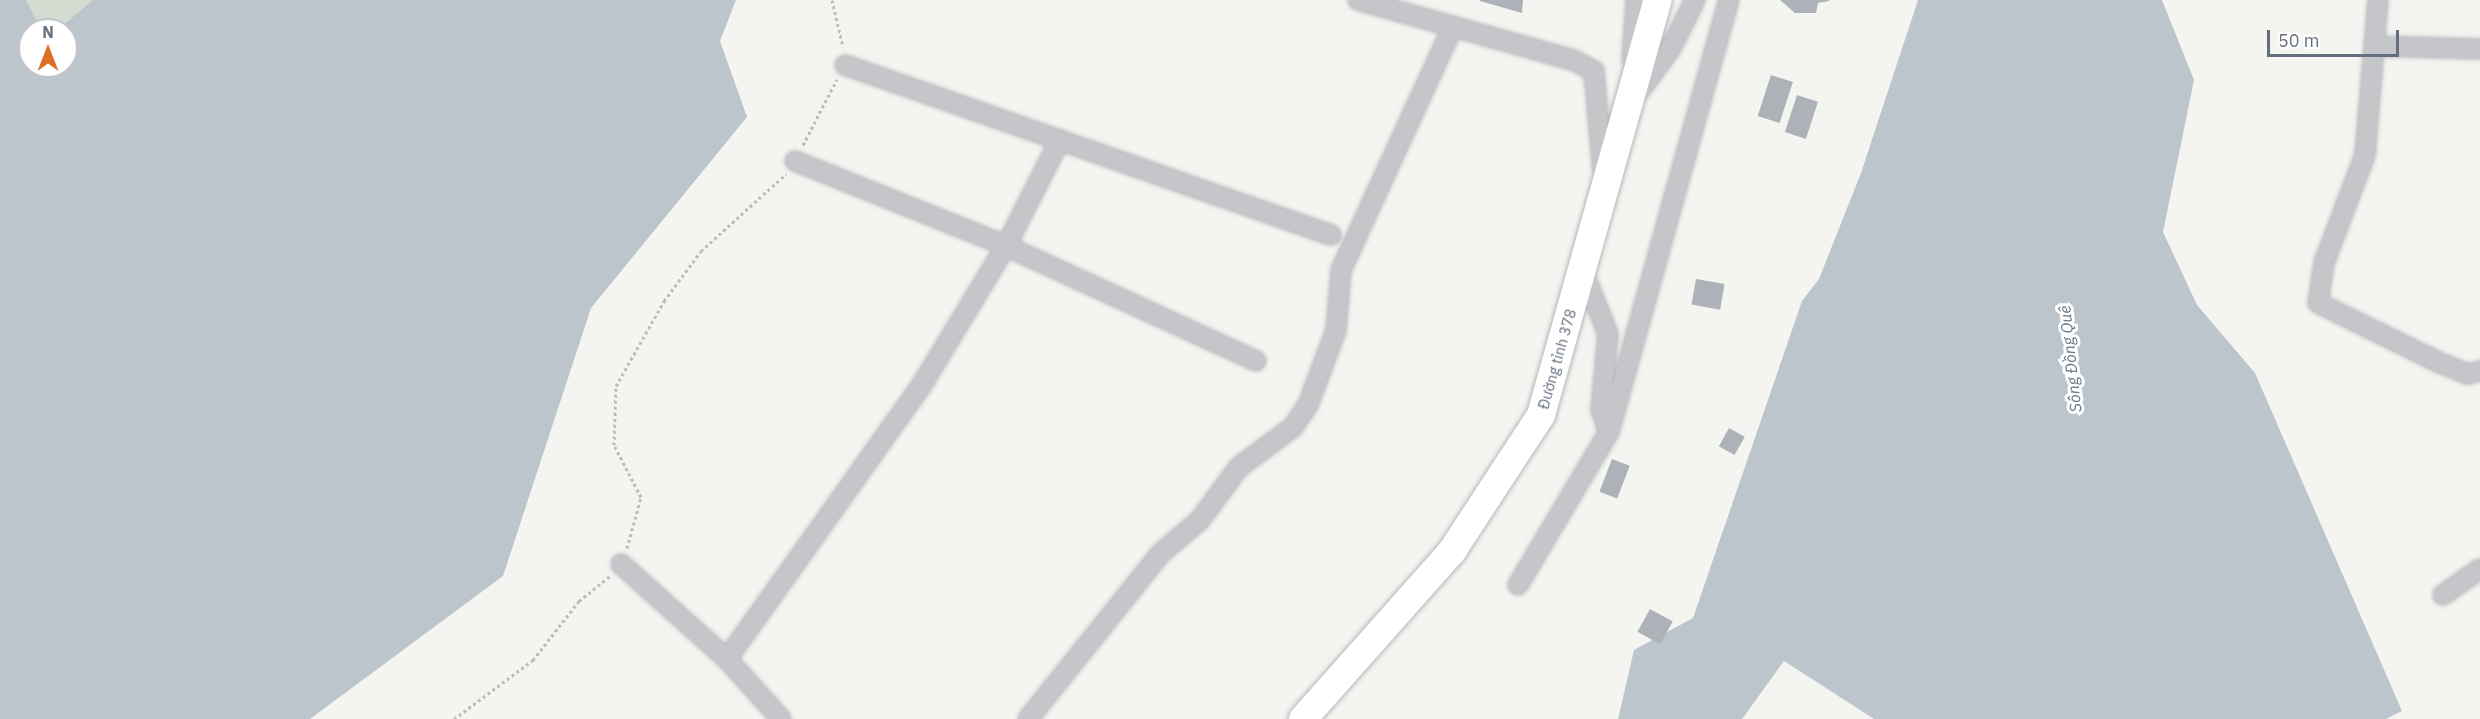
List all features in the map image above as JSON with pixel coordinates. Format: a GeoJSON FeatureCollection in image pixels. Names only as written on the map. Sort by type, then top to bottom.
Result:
{"type":"FeatureCollection","features":[{"type":"Feature","properties":{"kind":"main road","name":"Đường tỉnh 378"},"geometry":{"type":"LineString","coordinates":[[1303,719],[1452,551],[1541,415],[1658,0]]}},
{"type":"Feature","properties":{"kind":"street"},"geometry":{"type":"LineString","coordinates":[[1358,0],[1573,60],[1594,71],[1600,89],[1604,190]]}},
{"type":"Feature","properties":{"kind":"street"},"geometry":{"type":"LineString","coordinates":[[1628,106],[1636,0]]}},
{"type":"Feature","properties":{"kind":"street"},"geometry":{"type":"LineString","coordinates":[[1628,106],[1671,48],[1695,0]]}},
{"type":"Feature","properties":{"kind":"street"},"geometry":{"type":"LineString","coordinates":[[1518,585],[1609,432],[1729,0]]}},
{"type":"Feature","properties":{"kind":"street"},"geometry":{"type":"LineString","coordinates":[[2378,0],[2365,155],[2324,263],[2318,303],[2466,374],[2480,371]]}},
{"type":"Feature","properties":{"kind":"street"},"geometry":{"type":"LineString","coordinates":[[1028,719],[1160,554],[1200,520],[1239,467],[1293,427],[1308,405],[1336,330],[1341,270],[1453,27]]}},
{"type":"Feature","properties":{"kind":"street"},"geometry":{"type":"LineString","coordinates":[[2374,46],[2480,49]]}},
{"type":"Feature","properties":{"kind":"street"},"geometry":{"type":"LineString","coordinates":[[845,65],[1332,235]]}},
{"type":"Feature","properties":{"kind":"street"},"geometry":{"type":"LineString","coordinates":[[727,659],[923,383],[1006,246],[1060,140]]}},
{"type":"Feature","properties":{"kind":"street"},"geometry":{"type":"LineString","coordinates":[[795,161],[1006,246],[1256,361]]}},
{"type":"Feature","properties":{"kind":"street"},"geometry":{"type":"LineString","coordinates":[[1582,269],[1608,334],[1601,410],[1609,432]]}},
{"type":"Feature","properties":{"kind":"street"},"geometry":{"type":"LineString","coordinates":[[621,564],[727,659],[761,711],[781,719]]}},
{"type":"Feature","properties":{"kind":"street"},"geometry":{"type":"LineString","coordinates":[[2443,595],[2480,569]]}},
{"type":"Feature","properties":{"kind":"path"},"geometry":{"type":"LineString","coordinates":[[454,719],[533,660],[579,601],[621,564],[641,497],[614,445],[616,386],[664,301],[701,251],[774,189],[795,161],[845,65],[841,23],[832,0]]}},
{"type":"Feature","properties":{"kind":"shaded area"},"geometry":{"type":"Polygon","coordinates":[[[26,0],[93,0],[71,18],[36,18],[26,0]]]}},
{"type":"Feature","properties":{"kind":"water"},"geometry":{"type":"Polygon","coordinates":[[[0,0],[26,0],[36,18],[18,18],[18,78],[78,78],[78,18],[71,18],[93,0],[736,0],[720,41],[747,117],[591,308],[503,576],[310,719],[0,719],[0,0]]]}},
{"type":"Feature","properties":{"kind":"water","name":"Sông Đồng Quê"},"geometry":{"type":"Polygon","coordinates":[[[1918,0],[2162,0],[2194,80],[2163,232],[2197,305],[2255,373],[2402,711],[2386,719],[1874,719],[1784,661],[1742,719],[1618,719],[1634,650],[1693,618],[1802,301],[1819,279],[1861,173],[1918,0]]]}},
{"type":"Feature","properties":{"kind":"building"},"geometry":{"type":"Polygon","coordinates":[[[1523,0],[1522,13],[1480,1],[1523,0]]]}},
{"type":"Feature","properties":{"kind":"building"},"geometry":{"type":"Polygon","coordinates":[[[1780,0],[1829,1],[1818,3],[1816,13],[1795,13],[1780,0]]]}},
{"type":"Feature","properties":{"kind":"building"},"geometry":{"type":"Polygon","coordinates":[[[1771,75],[1793,82],[1780,123],[1758,116],[1771,75]]]}},
{"type":"Feature","properties":{"kind":"building"},"geometry":{"type":"Polygon","coordinates":[[[1797,95],[1818,102],[1806,139],[1785,132],[1797,95]]]}},
{"type":"Feature","properties":{"kind":"building"},"geometry":{"type":"Polygon","coordinates":[[[1696,279],[1725,284],[1720,310],[1691,305],[1696,279]]]}},
{"type":"Feature","properties":{"kind":"building"},"geometry":{"type":"Polygon","coordinates":[[[1729,428],[1745,437],[1735,455],[1719,446],[1729,428]]]}},
{"type":"Feature","properties":{"kind":"building"},"geometry":{"type":"Polygon","coordinates":[[[1612,459],[1630,466],[1617,498],[1599,492],[1612,459]]]}},
{"type":"Feature","properties":{"kind":"building"},"geometry":{"type":"Polygon","coordinates":[[[1650,609],[1673,622],[1660,644],[1637,632],[1650,609]]]}}]}
